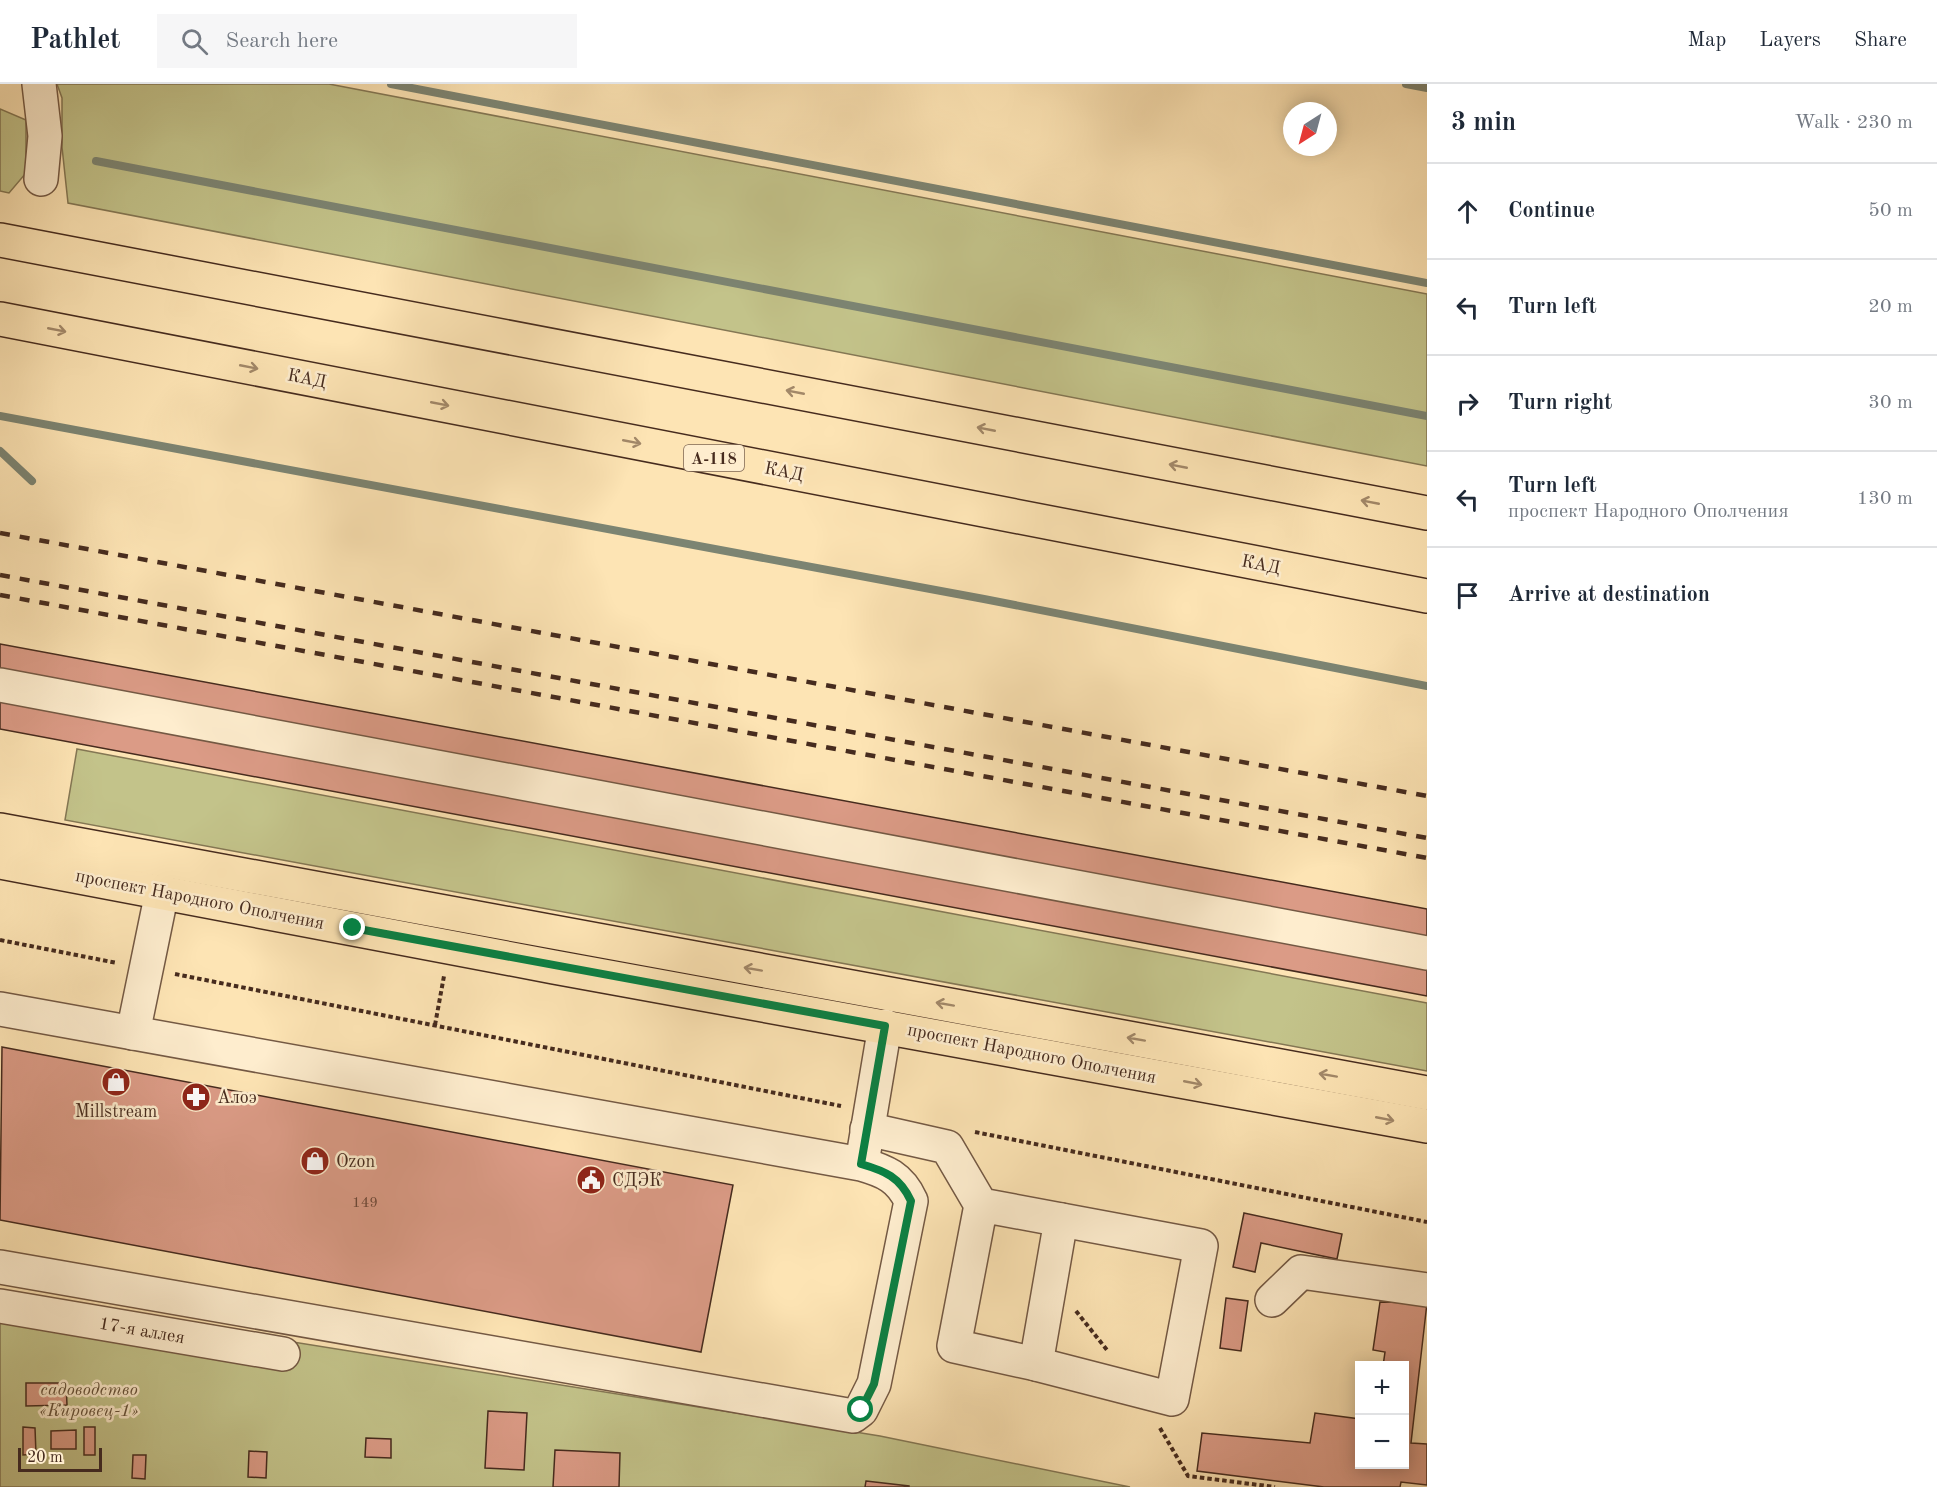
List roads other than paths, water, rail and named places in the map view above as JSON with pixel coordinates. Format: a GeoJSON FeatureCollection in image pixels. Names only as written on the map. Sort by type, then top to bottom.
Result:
{"type":"FeatureCollection","features":[{"type":"Feature","properties":{"kind":"main road"},"geometry":{"type":"LineString","coordinates":[[0,240],[1427,513]]}},
{"type":"Feature","properties":{"kind":"main road","name":"КАД"},"geometry":{"type":"LineString","coordinates":[[0,319],[1427,596]]}},
{"type":"Feature","properties":{"kind":"main road","name":"проспект Народного Ополчения"},"geometry":{"type":"LineString","coordinates":[[0,830],[1427,1093]]}},
{"type":"Feature","properties":{"kind":"main road","name":"проспект Народного Ополчения"},"geometry":{"type":"LineString","coordinates":[[0,862],[554,967],[1427,1126]]}},
{"type":"Feature","properties":{"kind":"lane"},"geometry":{"type":"LineString","coordinates":[[39,84],[45,136],[41,179]]}},
{"type":"Feature","properties":{"kind":"lane"},"geometry":{"type":"LineString","coordinates":[[0,685],[1427,953]]}},
{"type":"Feature","properties":{"kind":"lane"},"geometry":{"type":"LineString","coordinates":[[133,1033],[162,892]]}},
{"type":"Feature","properties":{"kind":"lane"},"geometry":{"type":"LineString","coordinates":[[0,1009],[861,1164],[887,1171],[904,1186],[911,1201],[874,1384],[861,1410],[853,1416],[0,1267]]}},
{"type":"Feature","properties":{"kind":"lane"},"geometry":{"type":"LineString","coordinates":[[861,1164],[885,1026]]}},
{"type":"Feature","properties":{"kind":"lane"},"geometry":{"type":"LineString","coordinates":[[869,1120],[947,1148],[981,1205],[954,1346],[1036,1364],[1172,1399],[1201,1246],[981,1205]]}},
{"type":"Feature","properties":{"kind":"lane"},"geometry":{"type":"LineString","coordinates":[[1036,1364],[1061,1220]]}},
{"type":"Feature","properties":{"kind":"lane"},"geometry":{"type":"LineString","coordinates":[[1272,1300],[1301,1272],[1427,1290]]}},
{"type":"Feature","properties":{"kind":"lane","name":"17-я аллея"},"geometry":{"type":"LineString","coordinates":[[0,1306],[283,1354]]}},
{"type":"Feature","properties":{"kind":"waterway"},"geometry":{"type":"LineString","coordinates":[[391,84],[1427,283]]}},
{"type":"Feature","properties":{"kind":"waterway"},"geometry":{"type":"LineString","coordinates":[[1406,84],[1427,88]]}},
{"type":"Feature","properties":{"kind":"waterway"},"geometry":{"type":"LineString","coordinates":[[96,161],[1427,416]]}},
{"type":"Feature","properties":{"kind":"waterway"},"geometry":{"type":"LineString","coordinates":[[0,416],[984,599],[1427,686]]}},
{"type":"Feature","properties":{"kind":"waterway"},"geometry":{"type":"LineString","coordinates":[[0,451],[32,481]]}},
{"type":"Feature","properties":{"kind":"railway"},"geometry":{"type":"LineString","coordinates":[[0,533],[1427,796]]}},
{"type":"Feature","properties":{"kind":"railway"},"geometry":{"type":"LineString","coordinates":[[0,575],[1427,838]]}},
{"type":"Feature","properties":{"kind":"railway"},"geometry":{"type":"LineString","coordinates":[[0,595],[1427,858]]}},
{"type":"Feature","properties":{"kind":"place","name":"Millstream"},"geometry":{"type":"Point","coordinates":[116,1082]}},
{"type":"Feature","properties":{"kind":"place","name":"Алоэ"},"geometry":{"type":"Point","coordinates":[196,1097]}},
{"type":"Feature","properties":{"kind":"place","name":"Ozon"},"geometry":{"type":"Point","coordinates":[315,1161]}},
{"type":"Feature","properties":{"kind":"place","name":"СДЭК"},"geometry":{"type":"Point","coordinates":[591,1180]}},
{"type":"Feature","properties":{"kind":"park label","name":"садоводство «Кировец-1»"},"geometry":{"type":"Point","coordinates":[89,1399]}}]}
